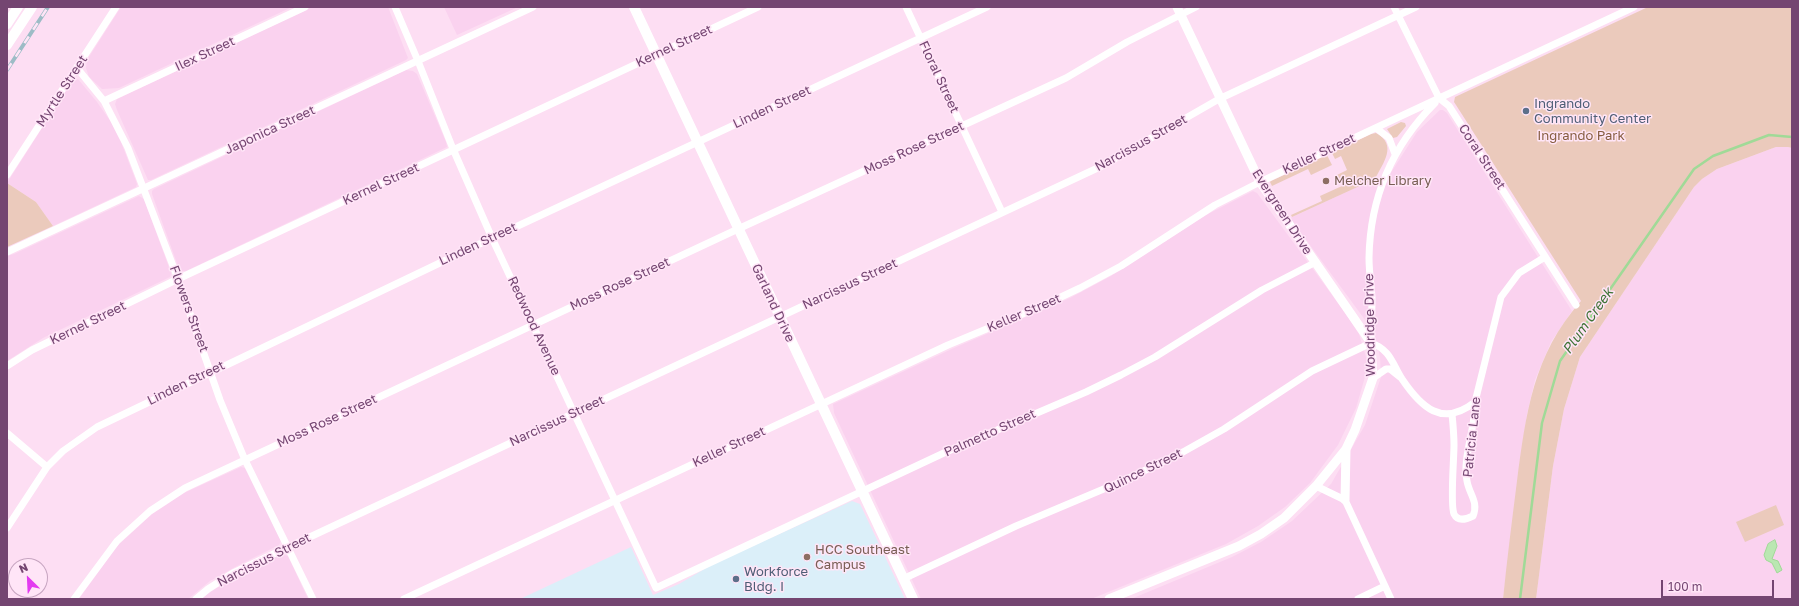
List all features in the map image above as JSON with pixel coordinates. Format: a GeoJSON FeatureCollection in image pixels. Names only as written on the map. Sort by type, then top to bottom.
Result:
{"type":"FeatureCollection","features":[{"type":"Feature","properties":{"kind":"main road"},"geometry":{"type":"LineString","coordinates":[[18,7],[8,22],[19,26]]}},
{"type":"Feature","properties":{"kind":"main road"},"geometry":{"type":"LineString","coordinates":[[7,45],[32,7]]}},
{"type":"Feature","properties":{"kind":"main road","name":"Garland Drive"},"geometry":{"type":"LineString","coordinates":[[634,7],[861,492],[913,599]]}},
{"type":"Feature","properties":{"kind":"street","name":"Myrtle Street"},"geometry":{"type":"LineString","coordinates":[[7,174],[116,7]]}},
{"type":"Feature","properties":{"kind":"street","name":"Ilex Street"},"geometry":{"type":"LineString","coordinates":[[104,101],[305,7]]}},
{"type":"Feature","properties":{"kind":"street","name":"Redwood Avenue"},"geometry":{"type":"LineString","coordinates":[[395,7],[453,149],[492,238],[656,588]]}},
{"type":"Feature","properties":{"kind":"street","name":"Japonica Street"},"geometry":{"type":"LineString","coordinates":[[7,252],[533,7]]}},
{"type":"Feature","properties":{"kind":"street","name":"Kernel Street"},"geometry":{"type":"LineString","coordinates":[[7,366],[32,350],[178,279],[758,7]]}},
{"type":"Feature","properties":{"kind":"street","name":"Floral Street"},"geometry":{"type":"LineString","coordinates":[[906,7],[1002,212]]}},
{"type":"Feature","properties":{"kind":"street","name":"Linden Street"},"geometry":{"type":"LineString","coordinates":[[7,528],[46,467],[63,451],[97,427],[211,371],[492,238],[986,7]]}},
{"type":"Feature","properties":{"kind":"street","name":"Moss Rose Street"},"geometry":{"type":"LineString","coordinates":[[74,599],[117,541],[139,520],[185,488],[738,229],[1066,78],[1178,11],[1196,7]]}},
{"type":"Feature","properties":{"kind":"street","name":"Coral Street"},"geometry":{"type":"LineString","coordinates":[[1394,7],[1439,98],[1449,106],[1576,305]]}},
{"type":"Feature","properties":{"kind":"street","name":"Narcissus Street"},"geometry":{"type":"LineString","coordinates":[[196,599],[208,589],[233,573],[1104,165],[1220,99],[1416,7]]}},
{"type":"Feature","properties":{"kind":"street","name":"Keller Street"},"geometry":{"type":"LineString","coordinates":[[404,599],[948,345],[1044,305],[1080,288],[1121,266],[1215,205],[1260,182],[1634,7]]}},
{"type":"Feature","properties":{"kind":"street","name":"Evergreen Drive"},"geometry":{"type":"LineString","coordinates":[[1178,11],[1260,182],[1371,343]]}},
{"type":"Feature","properties":{"kind":"street","name":"Flowers Street"},"geometry":{"type":"LineString","coordinates":[[76,68],[104,101],[128,148],[178,279],[220,400],[245,460],[314,599]]}},
{"type":"Feature","properties":{"kind":"street","name":"Woodridge Drive"},"geometry":{"type":"LineString","coordinates":[[1108,599],[1239,546],[1261,534],[1284,518],[1316,486],[1346,449],[1355,430],[1373,378],[1371,343],[1372,297],[1369,257],[1370,230],[1376,202],[1385,173],[1395,154],[1418,119],[1439,98]]}},
{"type":"Feature","properties":{"kind":"street"},"geometry":{"type":"LineString","coordinates":[[1376,128],[1389,138],[1395,154]]}},
{"type":"Feature","properties":{"kind":"street","name":"Patricia Lane"},"geometry":{"type":"LineString","coordinates":[[1452,414],[1454,443],[1454,514],[1458,519],[1465,520],[1473,516],[1476,509],[1474,497],[1466,482],[1467,465],[1476,414],[1475,402],[1501,297],[1519,273],[1545,257]]}},
{"type":"Feature","properties":{"kind":"street","name":"Palmetto Street"},"geometry":{"type":"LineString","coordinates":[[656,588],[946,452],[1086,392],[1121,375],[1155,357],[1262,290],[1316,262]]}},
{"type":"Feature","properties":{"kind":"street"},"geometry":{"type":"LineString","coordinates":[[1371,343],[1379,345],[1394,362],[1402,378],[1422,405],[1437,413],[1452,414],[1463,410],[1475,402]]}},
{"type":"Feature","properties":{"kind":"street","name":"Quince Street"},"geometry":{"type":"LineString","coordinates":[[903,579],[1016,526],[1125,480],[1183,452],[1224,429],[1312,371],[1371,343]]}},
{"type":"Feature","properties":{"kind":"street"},"geometry":{"type":"LineString","coordinates":[[1373,378],[1386,369],[1390,369],[1402,378]]}},
{"type":"Feature","properties":{"kind":"street"},"geometry":{"type":"LineString","coordinates":[[7,433],[46,467]]}},
{"type":"Feature","properties":{"kind":"street"},"geometry":{"type":"LineString","coordinates":[[1346,449],[1345,500],[1391,599]]}},
{"type":"Feature","properties":{"kind":"street"},"geometry":{"type":"LineString","coordinates":[[1316,486],[1345,500]]}},
{"type":"Feature","properties":{"kind":"street"},"geometry":{"type":"LineString","coordinates":[[1358,599],[1385,586]]}},
{"type":"Feature","properties":{"kind":"shaded area"},"geometry":{"type":"Polygon","coordinates":[[[121,7],[292,7],[119,88],[102,89],[89,77],[86,68],[87,60],[121,7]]]}},
{"type":"Feature","properties":{"kind":"shaded area"},"geometry":{"type":"Polygon","coordinates":[[[312,7],[388,7],[408,58],[151,180],[148,180],[117,110],[115,104],[117,99],[312,7]]]}},
{"type":"Feature","properties":{"kind":"shaded area"},"geometry":{"type":"Polygon","coordinates":[[[444,7],[518,7],[457,35],[444,7]]]}},
{"type":"Feature","properties":{"kind":"shaded area"},"geometry":{"type":"Polygon","coordinates":[[[406,70],[413,71],[417,74],[447,147],[186,271],[179,269],[152,194],[154,189],[406,70]]]}},
{"type":"Feature","properties":{"kind":"shaded area"},"geometry":{"type":"Polygon","coordinates":[[[78,79],[111,122],[121,142],[137,184],[136,187],[53,226],[36,202],[7,183],[70,84],[78,79]]]}},
{"type":"Feature","properties":{"kind":"shaded area"},"geometry":{"type":"Polygon","coordinates":[[[1440,110],[1447,113],[1572,311],[1551,342],[1535,380],[1527,414],[1503,599],[1131,599],[1232,557],[1261,542],[1292,521],[1331,484],[1365,425],[1381,377],[1380,357],[1374,332],[1290,218],[1392,171],[1417,132],[1440,110]]]}},
{"type":"Feature","properties":{"kind":"shaded area"},"geometry":{"type":"Polygon","coordinates":[[[1776,147],[1792,148],[1792,599],[1536,599],[1553,466],[1564,409],[1580,357],[1694,187],[1702,179],[1717,169],[1776,147]]]}},
{"type":"Feature","properties":{"kind":"shaded area"},"geometry":{"type":"Polygon","coordinates":[[[1253,191],[1257,193],[1346,314],[1359,334],[1366,357],[1367,370],[1356,408],[1338,445],[1310,483],[1285,507],[1258,526],[1226,544],[1091,599],[921,599],[834,413],[833,404],[954,348],[1070,298],[1111,276],[1206,215],[1253,191]]]}},
{"type":"Feature","properties":{"kind":"shaded area"},"geometry":{"type":"Polygon","coordinates":[[[139,196],[144,199],[171,273],[170,277],[43,338],[7,361],[7,256],[139,196]]]}},
{"type":"Feature","properties":{"kind":"shaded area"},"geometry":{"type":"Polygon","coordinates":[[[241,467],[248,471],[281,541],[279,545],[210,581],[188,599],[79,599],[115,548],[152,514],[184,493],[241,467]]]}},
{"type":"Feature","properties":{"kind":"shaded area","name":"HCC Southeast Campus"},"geometry":{"type":"Polygon","coordinates":[[[852,501],[860,504],[905,599],[520,599],[631,547],[653,595],[679,584],[713,564],[852,501]]]}},
{"type":"Feature","properties":{"kind":"shaded area"},"geometry":{"type":"Polygon","coordinates":[[[1775,540],[1777,546],[1772,559],[1778,561],[1782,570],[1777,573],[1772,563],[1766,560],[1764,555],[1768,544],[1775,540]]]}},
{"type":"Feature","properties":{"kind":"shaded area"},"geometry":{"type":"Polygon","coordinates":[[[281,554],[288,556],[308,599],[200,599],[232,578],[281,554]]]}},
{"type":"Feature","properties":{"kind":"green space","name":"Ingrando Park"},"geometry":{"type":"Polygon","coordinates":[[[1648,7],[1792,7],[1792,148],[1776,147],[1717,169],[1702,179],[1694,187],[1580,357],[1564,409],[1553,466],[1536,599],[1503,599],[1520,456],[1534,386],[1552,342],[1565,321],[1581,301],[1454,102],[1455,97],[1648,7]]]}},
{"type":"Feature","properties":{"kind":"green space"},"geometry":{"type":"Polygon","coordinates":[[[1401,122],[1405,123],[1406,126],[1397,137],[1393,138],[1387,129],[1401,122]]]}},
{"type":"Feature","properties":{"kind":"green space"},"geometry":{"type":"Polygon","coordinates":[[[1376,133],[1383,138],[1386,143],[1387,154],[1385,161],[1375,179],[1292,217],[1291,215],[1322,201],[1320,196],[1342,186],[1337,175],[1347,170],[1341,156],[1335,159],[1332,153],[1376,133]]]}},
{"type":"Feature","properties":{"kind":"green space"},"geometry":{"type":"Polygon","coordinates":[[[1327,155],[1332,165],[1311,175],[1308,169],[1272,186],[1271,181],[1327,155]]]}},
{"type":"Feature","properties":{"kind":"green space"},"geometry":{"type":"Polygon","coordinates":[[[7,183],[36,202],[53,226],[7,247],[7,183]]]}},
{"type":"Feature","properties":{"kind":"green space"},"geometry":{"type":"Polygon","coordinates":[[[1776,505],[1784,525],[1745,542],[1736,522],[1776,505]]]}},
{"type":"Feature","properties":{"kind":"waterway","name":"Plum Creek"},"geometry":{"type":"LineString","coordinates":[[1520,599],[1542,423],[1560,361],[1694,169],[1713,156],[1769,135],[1792,137]]}},
{"type":"Feature","properties":{"kind":"railway"},"geometry":{"type":"LineString","coordinates":[[7,70],[48,7]]}},
{"type":"Feature","properties":{"kind":"place","name":"Ingrando Community Center"},"geometry":{"type":"Point","coordinates":[1526,111]}},
{"type":"Feature","properties":{"kind":"place","name":"Melcher Library"},"geometry":{"type":"Point","coordinates":[1326,181]}},
{"type":"Feature","properties":{"kind":"place","name":"HCC Southeast Campus"},"geometry":{"type":"Point","coordinates":[807,557]}},
{"type":"Feature","properties":{"kind":"place","name":"Workforce Bldg. I"},"geometry":{"type":"Point","coordinates":[736,579]}}]}
